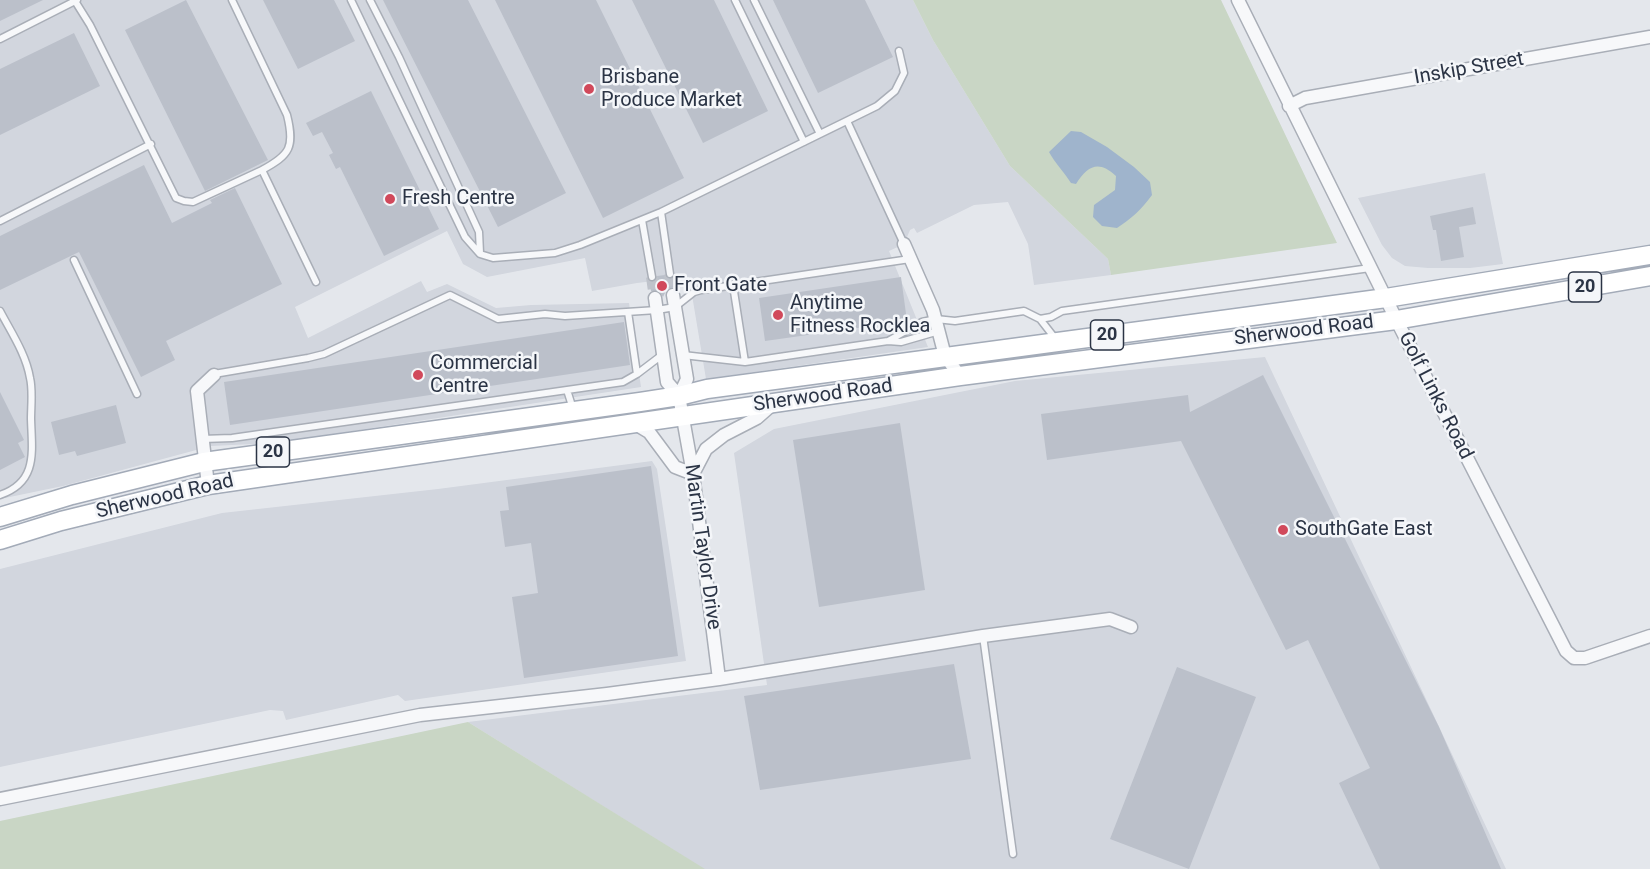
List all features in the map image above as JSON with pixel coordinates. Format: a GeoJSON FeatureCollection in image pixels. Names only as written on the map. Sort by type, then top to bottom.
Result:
{"type":"FeatureCollection","features":[{"type":"Feature","properties":{"kind":"main road","name":"Sherwood Road"},"geometry":{"type":"LineString","coordinates":[[0,517],[72,495],[204,462],[679,396],[708,389],[945,356],[1386,298],[1650,255]]}},
{"type":"Feature","properties":{"kind":"main road","name":"Sherwood Road"},"geometry":{"type":"LineString","coordinates":[[0,540],[61,521],[208,484],[960,376],[1396,320],[1650,276]]}},
{"type":"Feature","properties":{"kind":"street","name":"Golf Links Road"},"geometry":{"type":"LineString","coordinates":[[1238,0],[1396,320],[1566,651],[1574,658],[1585,658],[1650,636]]}},
{"type":"Feature","properties":{"kind":"street","name":"Inskip Street"},"geometry":{"type":"LineString","coordinates":[[1289,106],[1305,98],[1650,37]]}},
{"type":"Feature","properties":{"kind":"street"},"geometry":{"type":"LineString","coordinates":[[904,244],[938,325],[945,356],[960,376]]}},
{"type":"Feature","properties":{"kind":"street"},"geometry":{"type":"LineString","coordinates":[[656,304],[667,382],[679,396],[687,379],[674,301]]}},
{"type":"Feature","properties":{"kind":"street"},"geometry":{"type":"LineString","coordinates":[[208,484],[197,391],[214,375]]}},
{"type":"Feature","properties":{"kind":"street","name":"Martin Taylor Drive"},"geometry":{"type":"LineString","coordinates":[[679,396],[693,474],[719,679]]}},
{"type":"Feature","properties":{"kind":"street"},"geometry":{"type":"LineString","coordinates":[[633,423],[649,432],[675,467],[693,474],[706,449],[724,435],[757,418],[775,403]]}},
{"type":"Feature","properties":{"kind":"street"},"geometry":{"type":"LineString","coordinates":[[0,799],[420,715],[719,679],[983,636],[1110,619],[1131,627]]}},
{"type":"Feature","properties":{"kind":"lane"},"geometry":{"type":"LineString","coordinates":[[0,39],[76,1],[151,144],[176,198],[194,202],[282,159],[291,145],[292,133],[287,115],[232,0]]}},
{"type":"Feature","properties":{"kind":"lane"},"geometry":{"type":"LineString","coordinates":[[351,0],[465,237],[480,254],[493,258],[555,253],[580,245],[661,212],[877,106],[895,91],[904,73],[898,51]]}},
{"type":"Feature","properties":{"kind":"lane"},"geometry":{"type":"LineString","coordinates":[[370,0],[399,57],[479,232],[480,254]]}},
{"type":"Feature","properties":{"kind":"lane"},"geometry":{"type":"LineString","coordinates":[[735,0],[804,142]]}},
{"type":"Feature","properties":{"kind":"lane"},"geometry":{"type":"LineString","coordinates":[[754,0],[820,134]]}},
{"type":"Feature","properties":{"kind":"lane"},"geometry":{"type":"LineString","coordinates":[[847,121],[904,244]]}},
{"type":"Feature","properties":{"kind":"lane"},"geometry":{"type":"LineString","coordinates":[[0,221],[151,144]]}},
{"type":"Feature","properties":{"kind":"lane"},"geometry":{"type":"LineString","coordinates":[[262,170],[316,282]]}},
{"type":"Feature","properties":{"kind":"lane"},"geometry":{"type":"LineString","coordinates":[[661,212],[670,274]]}},
{"type":"Feature","properties":{"kind":"lane"},"geometry":{"type":"LineString","coordinates":[[642,220],[652,277]]}},
{"type":"Feature","properties":{"kind":"lane"},"geometry":{"type":"LineString","coordinates":[[214,375],[324,354],[450,295],[498,319],[545,314],[565,316],[628,312],[674,301],[700,290],[910,259]]}},
{"type":"Feature","properties":{"kind":"lane"},"geometry":{"type":"LineString","coordinates":[[75,260],[137,394]]}},
{"type":"Feature","properties":{"kind":"lane"},"geometry":{"type":"LineString","coordinates":[[1040,319],[1051,317],[1062,311],[1371,268]]}},
{"type":"Feature","properties":{"kind":"lane"},"geometry":{"type":"LineString","coordinates":[[733,285],[745,362]]}},
{"type":"Feature","properties":{"kind":"lane"},"geometry":{"type":"LineString","coordinates":[[0,311],[31,378],[32,462],[26,477],[15,490],[0,495]]}},
{"type":"Feature","properties":{"kind":"lane"},"geometry":{"type":"LineString","coordinates":[[683,355],[745,362],[888,341],[901,342],[938,325],[1024,311],[1040,319],[1050,335],[1059,341]]}},
{"type":"Feature","properties":{"kind":"lane"},"geometry":{"type":"LineString","coordinates":[[628,312],[637,374]]}},
{"type":"Feature","properties":{"kind":"lane"},"geometry":{"type":"LineString","coordinates":[[888,341],[922,322],[938,325]]}},
{"type":"Feature","properties":{"kind":"lane"},"geometry":{"type":"LineString","coordinates":[[202,439],[232,438],[623,382],[663,354]]}},
{"type":"Feature","properties":{"kind":"lane"},"geometry":{"type":"LineString","coordinates":[[567,390],[574,411]]}},
{"type":"Feature","properties":{"kind":"lane"},"geometry":{"type":"LineString","coordinates":[[983,636],[1013,854]]}},
{"type":"Feature","properties":{"kind":"shaded area"},"geometry":{"type":"Polygon","coordinates":[[[0,0],[913,0],[933,40],[1010,166],[1108,259],[1111,275],[1034,285],[1028,244],[1008,202],[974,205],[917,233],[914,228],[910,230],[904,244],[889,251],[928,347],[706,379],[689,277],[592,291],[585,258],[487,277],[463,264],[447,231],[295,307],[308,338],[421,281],[427,292],[447,284],[496,308],[629,303],[641,387],[274,443],[211,446],[63,486],[0,499],[0,0]]]}},
{"type":"Feature","properties":{"kind":"shaded area"},"geometry":{"type":"Polygon","coordinates":[[[1485,173],[1503,264],[1470,268],[1405,266],[1392,258],[1382,245],[1358,198],[1485,173]]]}},
{"type":"Feature","properties":{"kind":"shaded area"},"geometry":{"type":"Polygon","coordinates":[[[1265,357],[1506,869],[704,869],[468,722],[767,685],[734,453],[774,429],[1015,381],[1265,357]]]}},
{"type":"Feature","properties":{"kind":"shaded area"},"geometry":{"type":"Polygon","coordinates":[[[652,461],[657,469],[686,661],[405,701],[398,695],[286,720],[283,711],[270,710],[0,767],[0,569],[222,513],[438,489],[652,461]]]}},
{"type":"Feature","properties":{"kind":"green space"},"geometry":{"type":"Polygon","coordinates":[[[913,0],[1221,0],[1337,243],[1111,275],[1108,259],[1010,166],[933,40],[913,0]]]}},
{"type":"Feature","properties":{"kind":"green space"},"geometry":{"type":"Polygon","coordinates":[[[468,722],[705,869],[0,869],[0,821],[468,722]]]}},
{"type":"Feature","properties":{"kind":"water"},"geometry":{"type":"Polygon","coordinates":[[[1071,131],[1081,132],[1107,147],[1150,182],[1152,195],[1136,213],[1117,228],[1102,226],[1093,217],[1094,205],[1115,190],[1116,176],[1099,166],[1085,172],[1076,184],[1071,183],[1049,152],[1071,131]]]}},
{"type":"Feature","properties":{"kind":"building"},"geometry":{"type":"Polygon","coordinates":[[[0,0],[43,0],[0,21],[0,0]]]}},
{"type":"Feature","properties":{"kind":"building"},"geometry":{"type":"Polygon","coordinates":[[[186,0],[268,160],[205,191],[125,30],[186,0]]]}},
{"type":"Feature","properties":{"kind":"building"},"geometry":{"type":"Polygon","coordinates":[[[263,0],[334,0],[355,41],[298,69],[263,0]]]}},
{"type":"Feature","properties":{"kind":"building"},"geometry":{"type":"Polygon","coordinates":[[[383,0],[468,0],[566,193],[498,227],[383,0]]]}},
{"type":"Feature","properties":{"kind":"building","name":"Brisbane Produce Market"},"geometry":{"type":"Polygon","coordinates":[[[495,0],[596,0],[684,178],[603,218],[495,0]]]}},
{"type":"Feature","properties":{"kind":"building"},"geometry":{"type":"Polygon","coordinates":[[[632,0],[714,0],[768,111],[703,143],[632,0]]]}},
{"type":"Feature","properties":{"kind":"building"},"geometry":{"type":"Polygon","coordinates":[[[773,0],[865,0],[893,57],[818,93],[773,0]]]}},
{"type":"Feature","properties":{"kind":"building"},"geometry":{"type":"Polygon","coordinates":[[[74,33],[100,86],[0,135],[0,69],[74,33]]]}},
{"type":"Feature","properties":{"kind":"building","name":"Fresh Centre"},"geometry":{"type":"Polygon","coordinates":[[[371,91],[439,229],[384,256],[340,167],[336,169],[329,155],[333,153],[322,132],[313,136],[306,123],[371,91]]]}},
{"type":"Feature","properties":{"kind":"building"},"geometry":{"type":"Polygon","coordinates":[[[144,165],[172,223],[212,203],[210,200],[235,188],[282,284],[166,341],[175,360],[141,377],[79,252],[0,290],[0,236],[144,165]]]}},
{"type":"Feature","properties":{"kind":"building"},"geometry":{"type":"Polygon","coordinates":[[[1473,207],[1476,224],[1459,227],[1464,257],[1441,261],[1436,230],[1433,230],[1430,216],[1473,207]]]}},
{"type":"Feature","properties":{"kind":"building","name":"Front Gate"},"geometry":{"type":"Polygon","coordinates":[[[665,275],[668,279],[673,278],[674,287],[667,289],[663,297],[659,291],[651,291],[649,281],[653,282],[657,276],[665,275]]]}},
{"type":"Feature","properties":{"kind":"building"},"geometry":{"type":"Polygon","coordinates":[[[901,277],[907,321],[765,341],[759,298],[901,277]]]}},
{"type":"Feature","properties":{"kind":"building","name":"Commercial Centre"},"geometry":{"type":"Polygon","coordinates":[[[624,322],[630,365],[230,425],[224,382],[624,322]]]}},
{"type":"Feature","properties":{"kind":"building","name":"SouthGate East"},"geometry":{"type":"Polygon","coordinates":[[[1263,375],[1439,727],[1501,869],[1380,869],[1339,783],[1370,768],[1308,640],[1286,650],[1181,441],[1047,460],[1041,414],[1188,395],[1190,412],[1263,375]]]}},
{"type":"Feature","properties":{"kind":"building"},"geometry":{"type":"Polygon","coordinates":[[[0,392],[24,440],[18,443],[25,457],[0,470],[0,392]]]}},
{"type":"Feature","properties":{"kind":"building"},"geometry":{"type":"Polygon","coordinates":[[[116,405],[126,443],[77,456],[75,451],[59,455],[51,422],[116,405]]]}},
{"type":"Feature","properties":{"kind":"building"},"geometry":{"type":"Polygon","coordinates":[[[900,423],[925,590],[819,607],[793,440],[900,423]]]}},
{"type":"Feature","properties":{"kind":"building"},"geometry":{"type":"Polygon","coordinates":[[[651,466],[678,656],[524,678],[512,597],[538,593],[531,543],[505,547],[500,511],[509,510],[506,487],[651,466]]]}},
{"type":"Feature","properties":{"kind":"building"},"geometry":{"type":"Polygon","coordinates":[[[954,664],[971,759],[760,790],[744,696],[954,664]]]}},
{"type":"Feature","properties":{"kind":"building"},"geometry":{"type":"Polygon","coordinates":[[[1177,667],[1256,697],[1189,869],[1110,839],[1177,667]]]}},
{"type":"Feature","properties":{"kind":"tunnel"},"geometry":{"type":"LineString","coordinates":[[670,274],[673,295]]}},
{"type":"Feature","properties":{"kind":"tunnel"},"geometry":{"type":"LineString","coordinates":[[652,277],[655,298]]}},
{"type":"Feature","properties":{"kind":"place","name":"Brisbane Produce Market"},"geometry":{"type":"Point","coordinates":[589,89]}},
{"type":"Feature","properties":{"kind":"place","name":"Fresh Centre"},"geometry":{"type":"Point","coordinates":[390,199]}},
{"type":"Feature","properties":{"kind":"place","name":"Front Gate"},"geometry":{"type":"Point","coordinates":[662,286]}},
{"type":"Feature","properties":{"kind":"place","name":"Anytime Fitness Rocklea"},"geometry":{"type":"Point","coordinates":[778,315]}},
{"type":"Feature","properties":{"kind":"place","name":"Commercial Centre"},"geometry":{"type":"Point","coordinates":[418,375]}},
{"type":"Feature","properties":{"kind":"place","name":"SouthGate East"},"geometry":{"type":"Point","coordinates":[1283,530]}}]}
